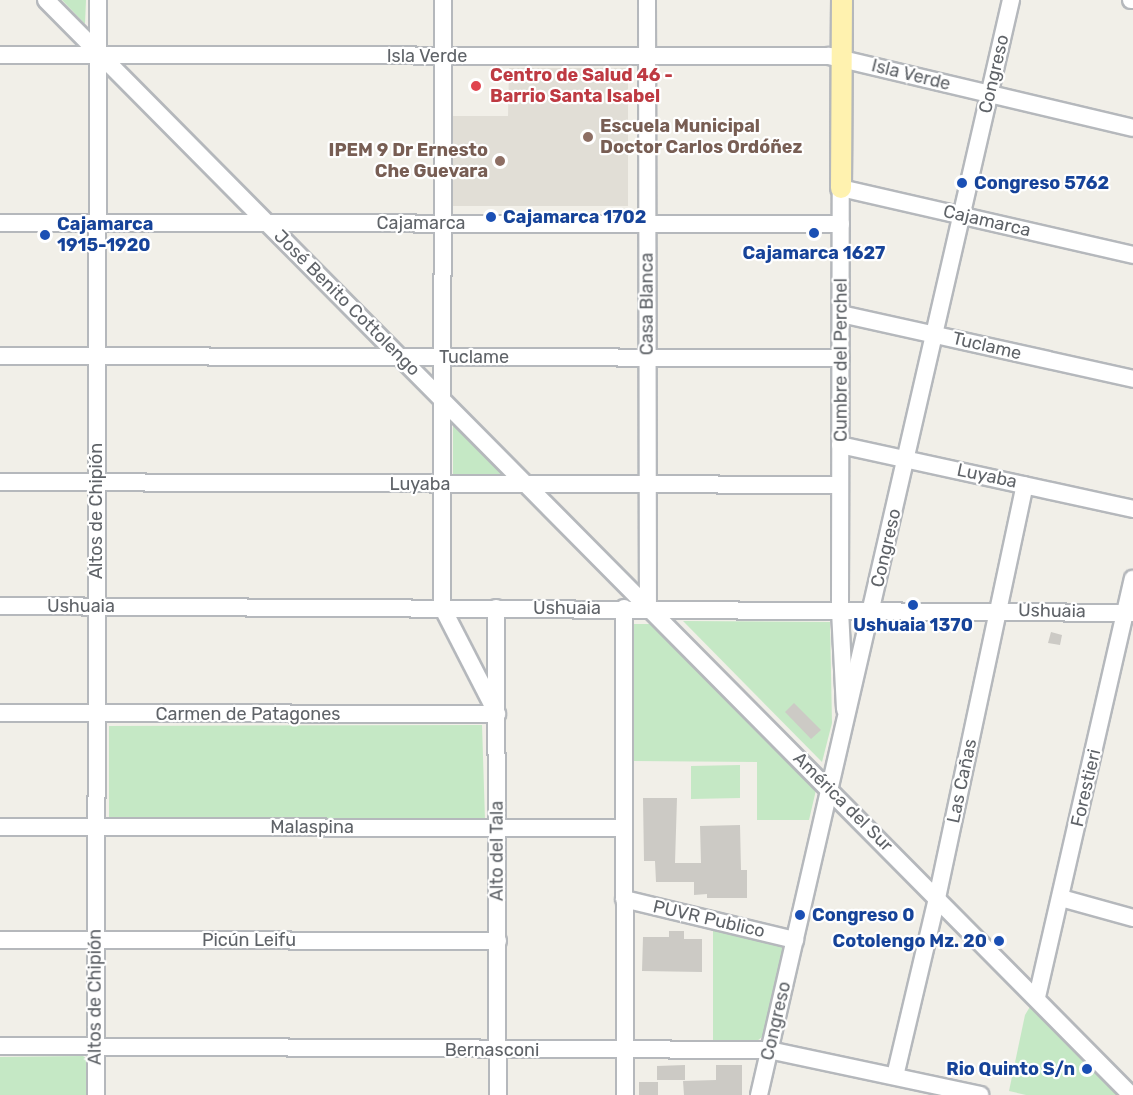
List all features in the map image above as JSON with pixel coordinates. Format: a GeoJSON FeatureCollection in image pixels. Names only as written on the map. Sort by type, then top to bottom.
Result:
{"type":"FeatureCollection","features":[{"type":"Feature","properties":{"kind":"main road","name":"Cumbre del Perchel"},"geometry":{"type":"LineString","coordinates":[[841,188],[842,0]]}},
{"type":"Feature","properties":{"kind":"street","name":"José Benito Cottolengo"},"geometry":{"type":"LineString","coordinates":[[45,0],[648,608]]}},
{"type":"Feature","properties":{"kind":"street","name":"Altos de Chipión"},"geometry":{"type":"LineString","coordinates":[[96,1095],[95,606],[98,0]]}},
{"type":"Feature","properties":{"kind":"street"},"geometry":{"type":"LineString","coordinates":[[443,0],[442,608],[497,714]]}},
{"type":"Feature","properties":{"kind":"street","name":"Casa Blanca"},"geometry":{"type":"LineString","coordinates":[[647,0],[648,608]]}},
{"type":"Feature","properties":{"kind":"street","name":"Congreso"},"geometry":{"type":"LineString","coordinates":[[759,1095],[936,335],[1011,0]]}},
{"type":"Feature","properties":{"kind":"street","name":"Isla Verde"},"geometry":{"type":"LineString","coordinates":[[0,56],[842,58],[1133,128]]}},
{"type":"Feature","properties":{"kind":"street","name":"Cajamarca"},"geometry":{"type":"LineString","coordinates":[[841,188],[1133,255]]}},
{"type":"Feature","properties":{"kind":"street","name":"Cumbre del Perchel"},"geometry":{"type":"LineString","coordinates":[[841,188],[840,609],[846,719]]}},
{"type":"Feature","properties":{"kind":"street","name":"Cajamarca"},"geometry":{"type":"LineString","coordinates":[[0,223],[841,224]]}},
{"type":"Feature","properties":{"kind":"street","name":"Tuclame"},"geometry":{"type":"LineString","coordinates":[[841,314],[1133,379]]}},
{"type":"Feature","properties":{"kind":"street","name":"Tuclame"},"geometry":{"type":"LineString","coordinates":[[0,356],[841,358]]}},
{"type":"Feature","properties":{"kind":"street","name":"Luyaba"},"geometry":{"type":"LineString","coordinates":[[840,445],[1133,509]]}},
{"type":"Feature","properties":{"kind":"street","name":"Luyaba"},"geometry":{"type":"LineString","coordinates":[[0,482],[840,485]]}},
{"type":"Feature","properties":{"kind":"street","name":"Las Cañas"},"geometry":{"type":"LineString","coordinates":[[895,1076],[937,898],[1025,485]]}},
{"type":"Feature","properties":{"kind":"street","name":"Forestieri"},"geometry":{"type":"LineString","coordinates":[[1037,997],[1129,612],[1133,579]]}},
{"type":"Feature","properties":{"kind":"street","name":"Ushuaia"},"geometry":{"type":"LineString","coordinates":[[0,606],[1129,612]]}},
{"type":"Feature","properties":{"kind":"street","name":"Alto del Tala"},"geometry":{"type":"LineString","coordinates":[[496,608],[498,1095]]}},
{"type":"Feature","properties":{"kind":"street"},"geometry":{"type":"LineString","coordinates":[[624,608],[625,1095]]}},
{"type":"Feature","properties":{"kind":"street","name":"América del Sur"},"geometry":{"type":"LineString","coordinates":[[648,608],[1037,997],[1131,1095]]}},
{"type":"Feature","properties":{"kind":"street","name":"Carmen de Patagones"},"geometry":{"type":"LineString","coordinates":[[0,713],[497,714]]}},
{"type":"Feature","properties":{"kind":"street","name":"Malaspina"},"geometry":{"type":"LineString","coordinates":[[0,827],[624,828]]}},
{"type":"Feature","properties":{"kind":"street"},"geometry":{"type":"LineString","coordinates":[[1061,898],[1133,918]]}},
{"type":"Feature","properties":{"kind":"street","name":"PUVR Publico"},"geometry":{"type":"LineString","coordinates":[[624,899],[795,940]]}},
{"type":"Feature","properties":{"kind":"street","name":"Picún Leifu"},"geometry":{"type":"LineString","coordinates":[[0,940],[498,941]]}},
{"type":"Feature","properties":{"kind":"street","name":"Bernasconi"},"geometry":{"type":"LineString","coordinates":[[0,1046],[769,1050],[980,1095]]}},
{"type":"Feature","properties":{"kind":"shaded area"},"geometry":{"type":"Polygon","coordinates":[[[509,68],[628,68],[628,206],[452,206],[452,116],[508,116],[509,68]]]}},
{"type":"Feature","properties":{"kind":"green space"},"geometry":{"type":"Polygon","coordinates":[[[62,0],[86,0],[85,24],[62,0]]]}},
{"type":"Feature","properties":{"kind":"green space"},"geometry":{"type":"Polygon","coordinates":[[[453,421],[508,480],[453,479],[453,421]]]}},
{"type":"Feature","properties":{"kind":"green space"},"geometry":{"type":"Polygon","coordinates":[[[683,621],[830,622],[832,723],[822,762],[683,621]]]}},
{"type":"Feature","properties":{"kind":"green space"},"geometry":{"type":"Polygon","coordinates":[[[632,624],[652,624],[816,790],[809,820],[757,820],[757,762],[632,761],[632,624]]]}},
{"type":"Feature","properties":{"kind":"green space"},"geometry":{"type":"Polygon","coordinates":[[[482,725],[485,820],[109,817],[109,726],[482,725]]]}},
{"type":"Feature","properties":{"kind":"green space"},"geometry":{"type":"Polygon","coordinates":[[[740,765],[740,798],[691,799],[691,766],[740,765]]]}},
{"type":"Feature","properties":{"kind":"green space"},"geometry":{"type":"Polygon","coordinates":[[[713,926],[779,941],[785,948],[766,1034],[757,1041],[713,1041],[713,926]]]}},
{"type":"Feature","properties":{"kind":"green space"},"geometry":{"type":"Polygon","coordinates":[[[1031,1005],[1118,1095],[1026,1095],[1009,1091],[1025,1015],[1031,1005]]]}},
{"type":"Feature","properties":{"kind":"green space"},"geometry":{"type":"Polygon","coordinates":[[[83,1056],[88,1060],[88,1095],[0,1095],[0,1057],[83,1056]]]}},
{"type":"Feature","properties":{"kind":"building"},"geometry":{"type":"Polygon","coordinates":[[[1051,632],[1062,635],[1060,645],[1048,643],[1051,632]]]}},
{"type":"Feature","properties":{"kind":"building"},"geometry":{"type":"Polygon","coordinates":[[[794,703],[821,730],[811,739],[785,712],[794,703]]]}},
{"type":"Feature","properties":{"kind":"building"},"geometry":{"type":"Polygon","coordinates":[[[643,798],[677,798],[675,863],[701,863],[700,826],[740,825],[741,870],[747,870],[747,898],[707,898],[707,894],[694,895],[694,882],[656,882],[655,861],[644,861],[643,798]]]}},
{"type":"Feature","properties":{"kind":"building"},"geometry":{"type":"Polygon","coordinates":[[[669,931],[684,931],[684,939],[702,939],[702,972],[642,971],[643,937],[669,937],[669,931]]]}},
{"type":"Feature","properties":{"kind":"building"},"geometry":{"type":"Polygon","coordinates":[[[685,1065],[685,1080],[657,1080],[657,1066],[685,1065]]]}},
{"type":"Feature","properties":{"kind":"building"},"geometry":{"type":"Polygon","coordinates":[[[716,1065],[742,1065],[742,1095],[684,1095],[683,1081],[716,1080],[716,1065]]]}},
{"type":"Feature","properties":{"kind":"building"},"geometry":{"type":"Polygon","coordinates":[[[639,1082],[658,1082],[658,1095],[639,1095],[639,1082]]]}},
{"type":"Feature","properties":{"kind":"place","name":"Centro de Salud 46 - Barrio Santa Isabel"},"geometry":{"type":"Point","coordinates":[476,86]}},
{"type":"Feature","properties":{"kind":"place","name":"Escuela Municipal Doctor Carlos Ordóñez"},"geometry":{"type":"Point","coordinates":[588,137]}},
{"type":"Feature","properties":{"kind":"place","name":"IPEM 9 Dr Ernesto Che Guevara"},"geometry":{"type":"Point","coordinates":[500,161]}},
{"type":"Feature","properties":{"kind":"place","name":"Congreso 5762"},"geometry":{"type":"Point","coordinates":[962,183]}},
{"type":"Feature","properties":{"kind":"place","name":"Cajamarca 1702"},"geometry":{"type":"Point","coordinates":[491,217]}},
{"type":"Feature","properties":{"kind":"place","name":"Cajamarca 1627"},"geometry":{"type":"Point","coordinates":[814,233]}},
{"type":"Feature","properties":{"kind":"place","name":"Cajamarca 1915-1920"},"geometry":{"type":"Point","coordinates":[45,235]}},
{"type":"Feature","properties":{"kind":"place","name":"Ushuaia 1370"},"geometry":{"type":"Point","coordinates":[913,605]}},
{"type":"Feature","properties":{"kind":"place","name":"Congreso 0"},"geometry":{"type":"Point","coordinates":[800,915]}},
{"type":"Feature","properties":{"kind":"place","name":"Cotolengo Mz. 20"},"geometry":{"type":"Point","coordinates":[999,941]}},
{"type":"Feature","properties":{"kind":"place","name":"Rio Quinto S/n"},"geometry":{"type":"Point","coordinates":[1087,1069]}}]}
